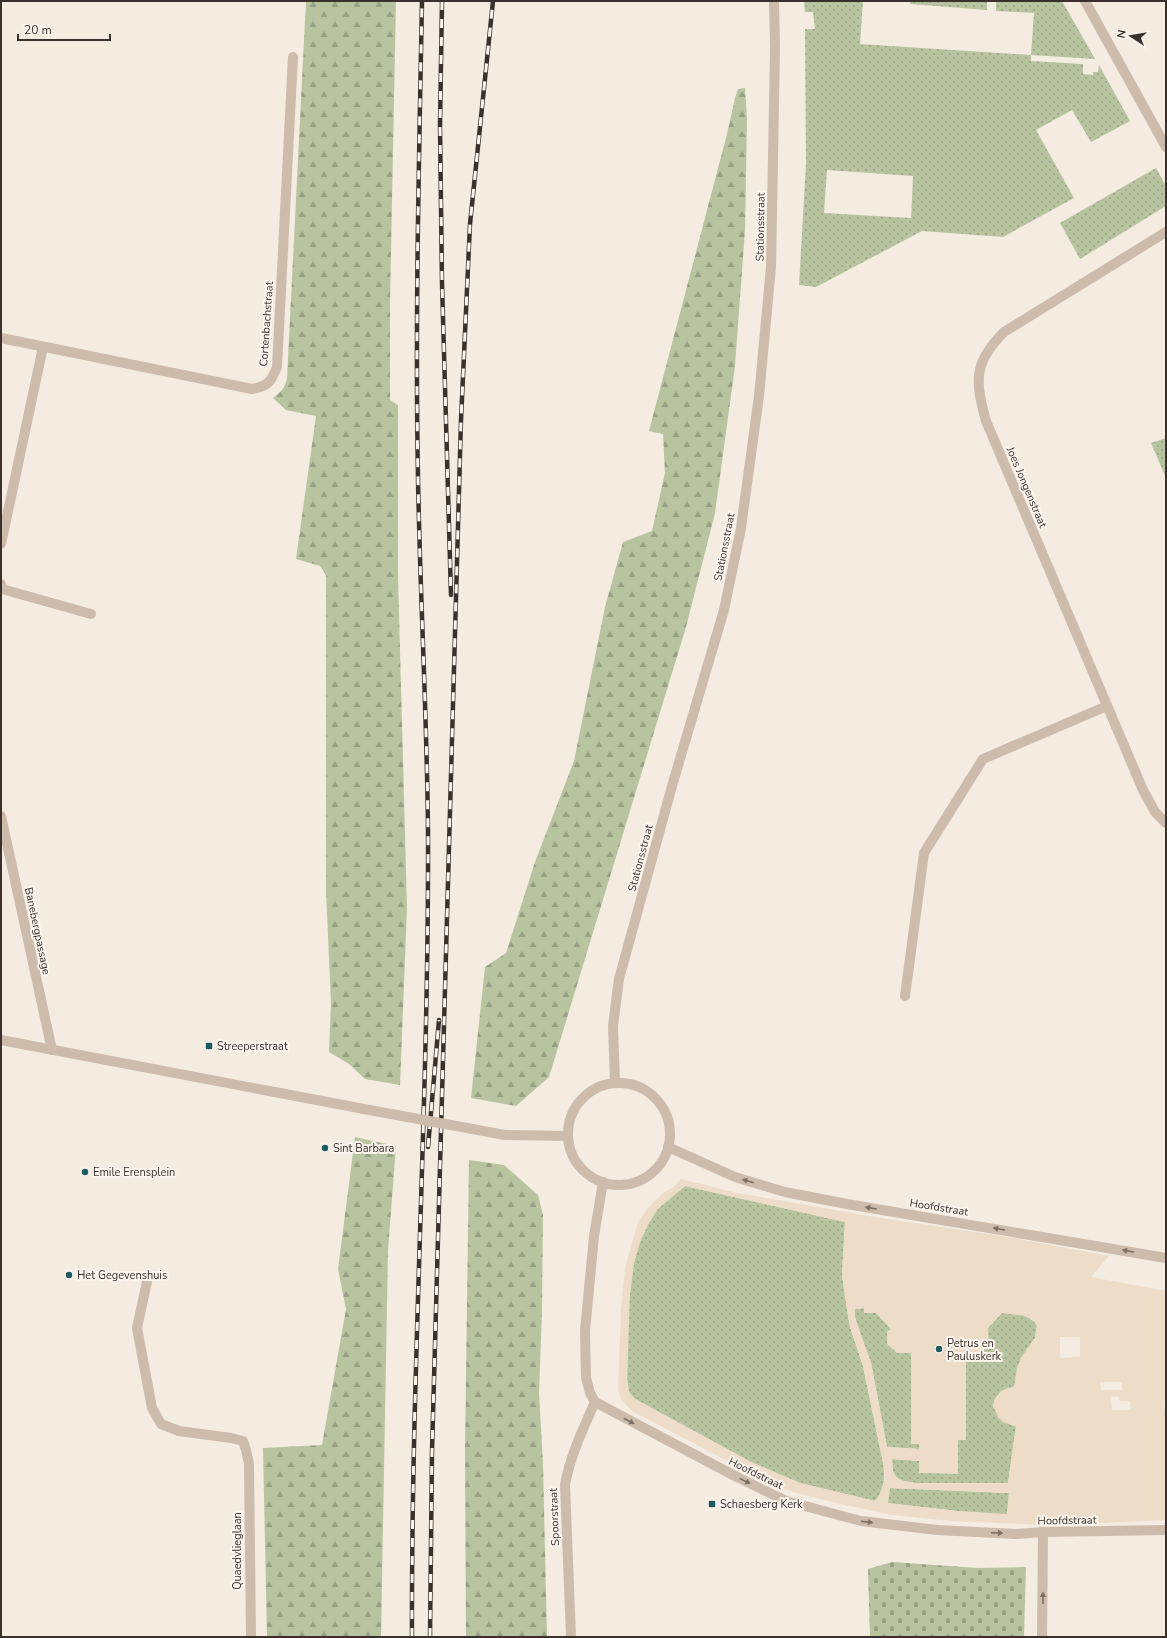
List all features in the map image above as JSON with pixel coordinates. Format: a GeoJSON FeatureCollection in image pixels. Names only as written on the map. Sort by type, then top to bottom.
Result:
{"type":"FeatureCollection","features":[{"type":"Feature","properties":{"kind":"street","name":"Stationsstraat"},"geometry":{"type":"LineString","coordinates":[[615,1083],[614,1026],[619,979],[672,786],[724,610],[741,528],[759,396],[771,267],[775,55],[774,1]]}},
{"type":"Feature","properties":{"kind":"street"},"geometry":{"type":"LineString","coordinates":[[1085,1],[1166,147]]}},
{"type":"Feature","properties":{"kind":"street","name":"Cortenbachstraat"},"geometry":{"type":"LineString","coordinates":[[1,338],[252,389],[263,387],[272,379],[277,367],[293,57]]}},
{"type":"Feature","properties":{"kind":"street","name":"Joes Jongenstraat"},"geometry":{"type":"LineString","coordinates":[[1166,232],[1004,332],[991,345],[983,360],[979,374],[979,394],[986,421],[1143,790],[1154,812],[1166,823]]}},
{"type":"Feature","properties":{"kind":"street"},"geometry":{"type":"LineString","coordinates":[[1,544],[43,347]]}},
{"type":"Feature","properties":{"kind":"street"},"geometry":{"type":"LineString","coordinates":[[1,584],[2,589],[91,614]]}},
{"type":"Feature","properties":{"kind":"street"},"geometry":{"type":"LineString","coordinates":[[905,996],[924,853],[983,759],[1107,706]]}},
{"type":"Feature","properties":{"kind":"street","name":"Banebergpassage"},"geometry":{"type":"LineString","coordinates":[[1,816],[52,1050]]}},
{"type":"Feature","properties":{"kind":"street"},"geometry":{"type":"LineString","coordinates":[[1,1040],[505,1135],[568,1136]]}},
{"type":"Feature","properties":{"kind":"street"},"geometry":{"type":"LineString","coordinates":[[615,1083],[631,1084],[646,1090],[658,1101],[668,1120],[670,1131],[668,1147],[662,1162],[650,1174],[636,1182],[619,1185],[603,1182],[582,1170],[575,1160],[570,1148],[568,1136],[569,1121],[576,1106],[586,1095],[600,1086],[615,1083]]}},
{"type":"Feature","properties":{"kind":"street","name":"Hoofdstraat"},"geometry":{"type":"LineString","coordinates":[[668,1147],[735,1177],[785,1192],[847,1204],[1166,1258]]}},
{"type":"Feature","properties":{"kind":"street"},"geometry":{"type":"LineString","coordinates":[[595,1402],[590,1393],[586,1378],[585,1331],[594,1236],[603,1182]]}},
{"type":"Feature","properties":{"kind":"street","name":"Quaedvlieglaan"},"geometry":{"type":"LineString","coordinates":[[148,1277],[138,1328],[152,1408],[161,1424],[179,1431],[231,1438],[242,1441],[246,1450],[249,1464],[251,1637]]}},
{"type":"Feature","properties":{"kind":"street","name":"Hoofdstraat"},"geometry":{"type":"LineString","coordinates":[[595,1402],[735,1476],[786,1501],[861,1521],[937,1530],[1016,1534],[1043,1532],[1166,1530]]}},
{"type":"Feature","properties":{"kind":"street","name":"Spoorstraat"},"geometry":{"type":"LineString","coordinates":[[571,1637],[564,1485],[567,1470],[574,1451],[595,1402]]}},
{"type":"Feature","properties":{"kind":"street"},"geometry":{"type":"LineString","coordinates":[[1042,1637],[1043,1532]]}},
{"type":"Feature","properties":{"kind":"green space"},"geometry":{"type":"Polygon","coordinates":[[[306,1],[396,1],[390,301],[390,400],[398,405],[398,577],[407,908],[400,1085],[365,1079],[349,1064],[329,1052],[331,1003],[326,891],[326,575],[320,566],[296,559],[316,416],[286,410],[273,398],[282,390],[287,378],[306,1]]]}},
{"type":"Feature","properties":{"kind":"green space"},"geometry":{"type":"Polygon","coordinates":[[[804,1],[863,1],[860,44],[1031,55],[1031,61],[1083,64],[1083,74],[1093,75],[1093,72],[1098,72],[1099,65],[1130,121],[1091,142],[1072,110],[1036,130],[1074,198],[1003,237],[922,231],[816,287],[799,285],[806,164],[805,29],[815,29],[813,12],[805,12],[804,1]],[[827,170],[824,213],[911,218],[913,176],[827,170]]]}},
{"type":"Feature","properties":{"kind":"green space"},"geometry":{"type":"Polygon","coordinates":[[[910,1],[987,1],[987,10],[910,4],[910,1]]]}},
{"type":"Feature","properties":{"kind":"green space"},"geometry":{"type":"Polygon","coordinates":[[[996,1],[1062,1],[1095,59],[1031,55],[1034,13],[996,11],[996,1]]]}},
{"type":"Feature","properties":{"kind":"green space"},"geometry":{"type":"Polygon","coordinates":[[[745,88],[747,119],[745,230],[735,366],[715,513],[686,627],[549,1077],[516,1106],[471,1098],[485,967],[506,953],[535,862],[574,761],[605,607],[623,542],[652,531],[665,473],[663,434],[649,431],[727,134],[735,98],[738,89],[745,88]]]}},
{"type":"Feature","properties":{"kind":"green space"},"geometry":{"type":"Polygon","coordinates":[[[1156,168],[1166,186],[1166,206],[1080,259],[1060,223],[1156,168]]]}},
{"type":"Feature","properties":{"kind":"green space"},"geometry":{"type":"Polygon","coordinates":[[[1166,438],[1166,478],[1151,443],[1166,438]]]}},
{"type":"Feature","properties":{"kind":"green space"},"geometry":{"type":"Polygon","coordinates":[[[355,1137],[396,1146],[388,1250],[381,1637],[267,1637],[263,1448],[322,1445],[346,1309],[338,1269],[355,1137]]]}},
{"type":"Feature","properties":{"kind":"green space"},"geometry":{"type":"Polygon","coordinates":[[[469,1160],[504,1165],[538,1195],[543,1215],[539,1393],[543,1465],[547,1637],[466,1637],[465,1450],[469,1160]]]}},
{"type":"Feature","properties":{"kind":"green space"},"geometry":{"type":"Polygon","coordinates":[[[685,1186],[845,1222],[842,1275],[850,1327],[863,1366],[884,1468],[884,1478],[881,1492],[875,1501],[800,1483],[751,1462],[635,1399],[629,1392],[627,1379],[628,1314],[633,1269],[638,1248],[646,1228],[657,1210],[685,1186]]]}},
{"type":"Feature","properties":{"kind":"green space"},"geometry":{"type":"Polygon","coordinates":[[[864,1308],[864,1313],[876,1313],[891,1329],[887,1332],[912,1353],[911,1444],[919,1444],[919,1449],[887,1447],[871,1363],[855,1317],[855,1309],[864,1308]]]}},
{"type":"Feature","properties":{"kind":"green space"},"geometry":{"type":"Polygon","coordinates":[[[1002,1313],[1012,1313],[1026,1316],[1037,1325],[1035,1338],[1021,1358],[1014,1387],[1006,1389],[1000,1393],[993,1406],[1011,1425],[1016,1426],[1008,1484],[916,1483],[900,1480],[893,1471],[892,1459],[919,1461],[919,1473],[958,1439],[966,1440],[966,1353],[980,1353],[988,1328],[1002,1313]]]}},
{"type":"Feature","properties":{"kind":"green space"},"geometry":{"type":"Polygon","coordinates":[[[890,1488],[1009,1493],[1007,1515],[887,1503],[890,1488]]]}},
{"type":"Feature","properties":{"kind":"green space"},"geometry":{"type":"Polygon","coordinates":[[[892,1562],[978,1568],[1026,1567],[1024,1637],[870,1637],[868,1569],[892,1562]]]}},
{"type":"Feature","properties":{"kind":"shaded area"},"geometry":{"type":"Polygon","coordinates":[[[681,1179],[733,1192],[874,1217],[1014,1238],[1109,1256],[1091,1277],[1166,1291],[1166,1400],[1164,1401],[1164,1409],[1166,1409],[1166,1520],[1048,1525],[951,1521],[893,1515],[836,1503],[790,1491],[741,1468],[632,1411],[621,1399],[618,1389],[621,1310],[625,1268],[638,1222],[647,1209],[663,1193],[672,1188],[681,1179]],[[685,1186],[658,1209],[640,1242],[634,1264],[630,1295],[627,1379],[629,1392],[635,1399],[751,1462],[800,1483],[875,1501],[879,1496],[885,1479],[863,1366],[850,1327],[847,1311],[842,1275],[845,1222],[685,1186]],[[864,1308],[855,1309],[855,1317],[871,1363],[887,1447],[919,1449],[919,1444],[911,1444],[911,1353],[897,1353],[887,1344],[887,1332],[891,1329],[876,1313],[864,1313],[864,1308]],[[1002,1313],[988,1328],[989,1345],[980,1353],[966,1353],[966,1440],[958,1440],[958,1474],[919,1473],[919,1461],[892,1459],[893,1473],[897,1478],[916,1483],[1008,1483],[1016,1426],[1003,1422],[998,1417],[993,1406],[994,1400],[1001,1391],[1014,1387],[1017,1368],[1021,1358],[1035,1338],[1037,1325],[1033,1320],[1026,1316],[1002,1313]],[[1060,1337],[1060,1358],[1080,1357],[1080,1337],[1060,1337]],[[1100,1382],[1101,1390],[1122,1390],[1122,1382],[1100,1382]],[[1119,1396],[1111,1397],[1112,1410],[1131,1410],[1130,1401],[1120,1401],[1119,1396]],[[890,1488],[888,1503],[957,1511],[1007,1514],[1009,1493],[890,1488]]]}},
{"type":"Feature","properties":{"kind":"railway"},"geometry":{"type":"LineString","coordinates":[[412,1637],[414,1435],[428,932],[428,831],[417,418],[422,1]]}},
{"type":"Feature","properties":{"kind":"railway"},"geometry":{"type":"LineString","coordinates":[[442,1],[440,126],[442,283],[451,595]]}},
{"type":"Feature","properties":{"kind":"railway"},"geometry":{"type":"LineString","coordinates":[[430,1637],[432,1451],[461,420],[470,224],[493,1]]}},
{"type":"Feature","properties":{"kind":"railway"},"geometry":{"type":"LineString","coordinates":[[428,1147],[439,1020]]}},
{"type":"Feature","properties":{"kind":"place","name":"Streeperstraat"},"geometry":{"type":"Point","coordinates":[209,1046]}},
{"type":"Feature","properties":{"kind":"place","name":"Sint Barbara"},"geometry":{"type":"Point","coordinates":[325,1148]}},
{"type":"Feature","properties":{"kind":"place","name":"Emile Erensplein"},"geometry":{"type":"Point","coordinates":[85,1172]}},
{"type":"Feature","properties":{"kind":"place","name":"Het Gegevenshuis"},"geometry":{"type":"Point","coordinates":[69,1275]}},
{"type":"Feature","properties":{"kind":"place","name":"Petrus en Pauluskerk"},"geometry":{"type":"Point","coordinates":[939,1349]}},
{"type":"Feature","properties":{"kind":"place","name":"Schaesberg Kerk"},"geometry":{"type":"Point","coordinates":[712,1504]}}]}
